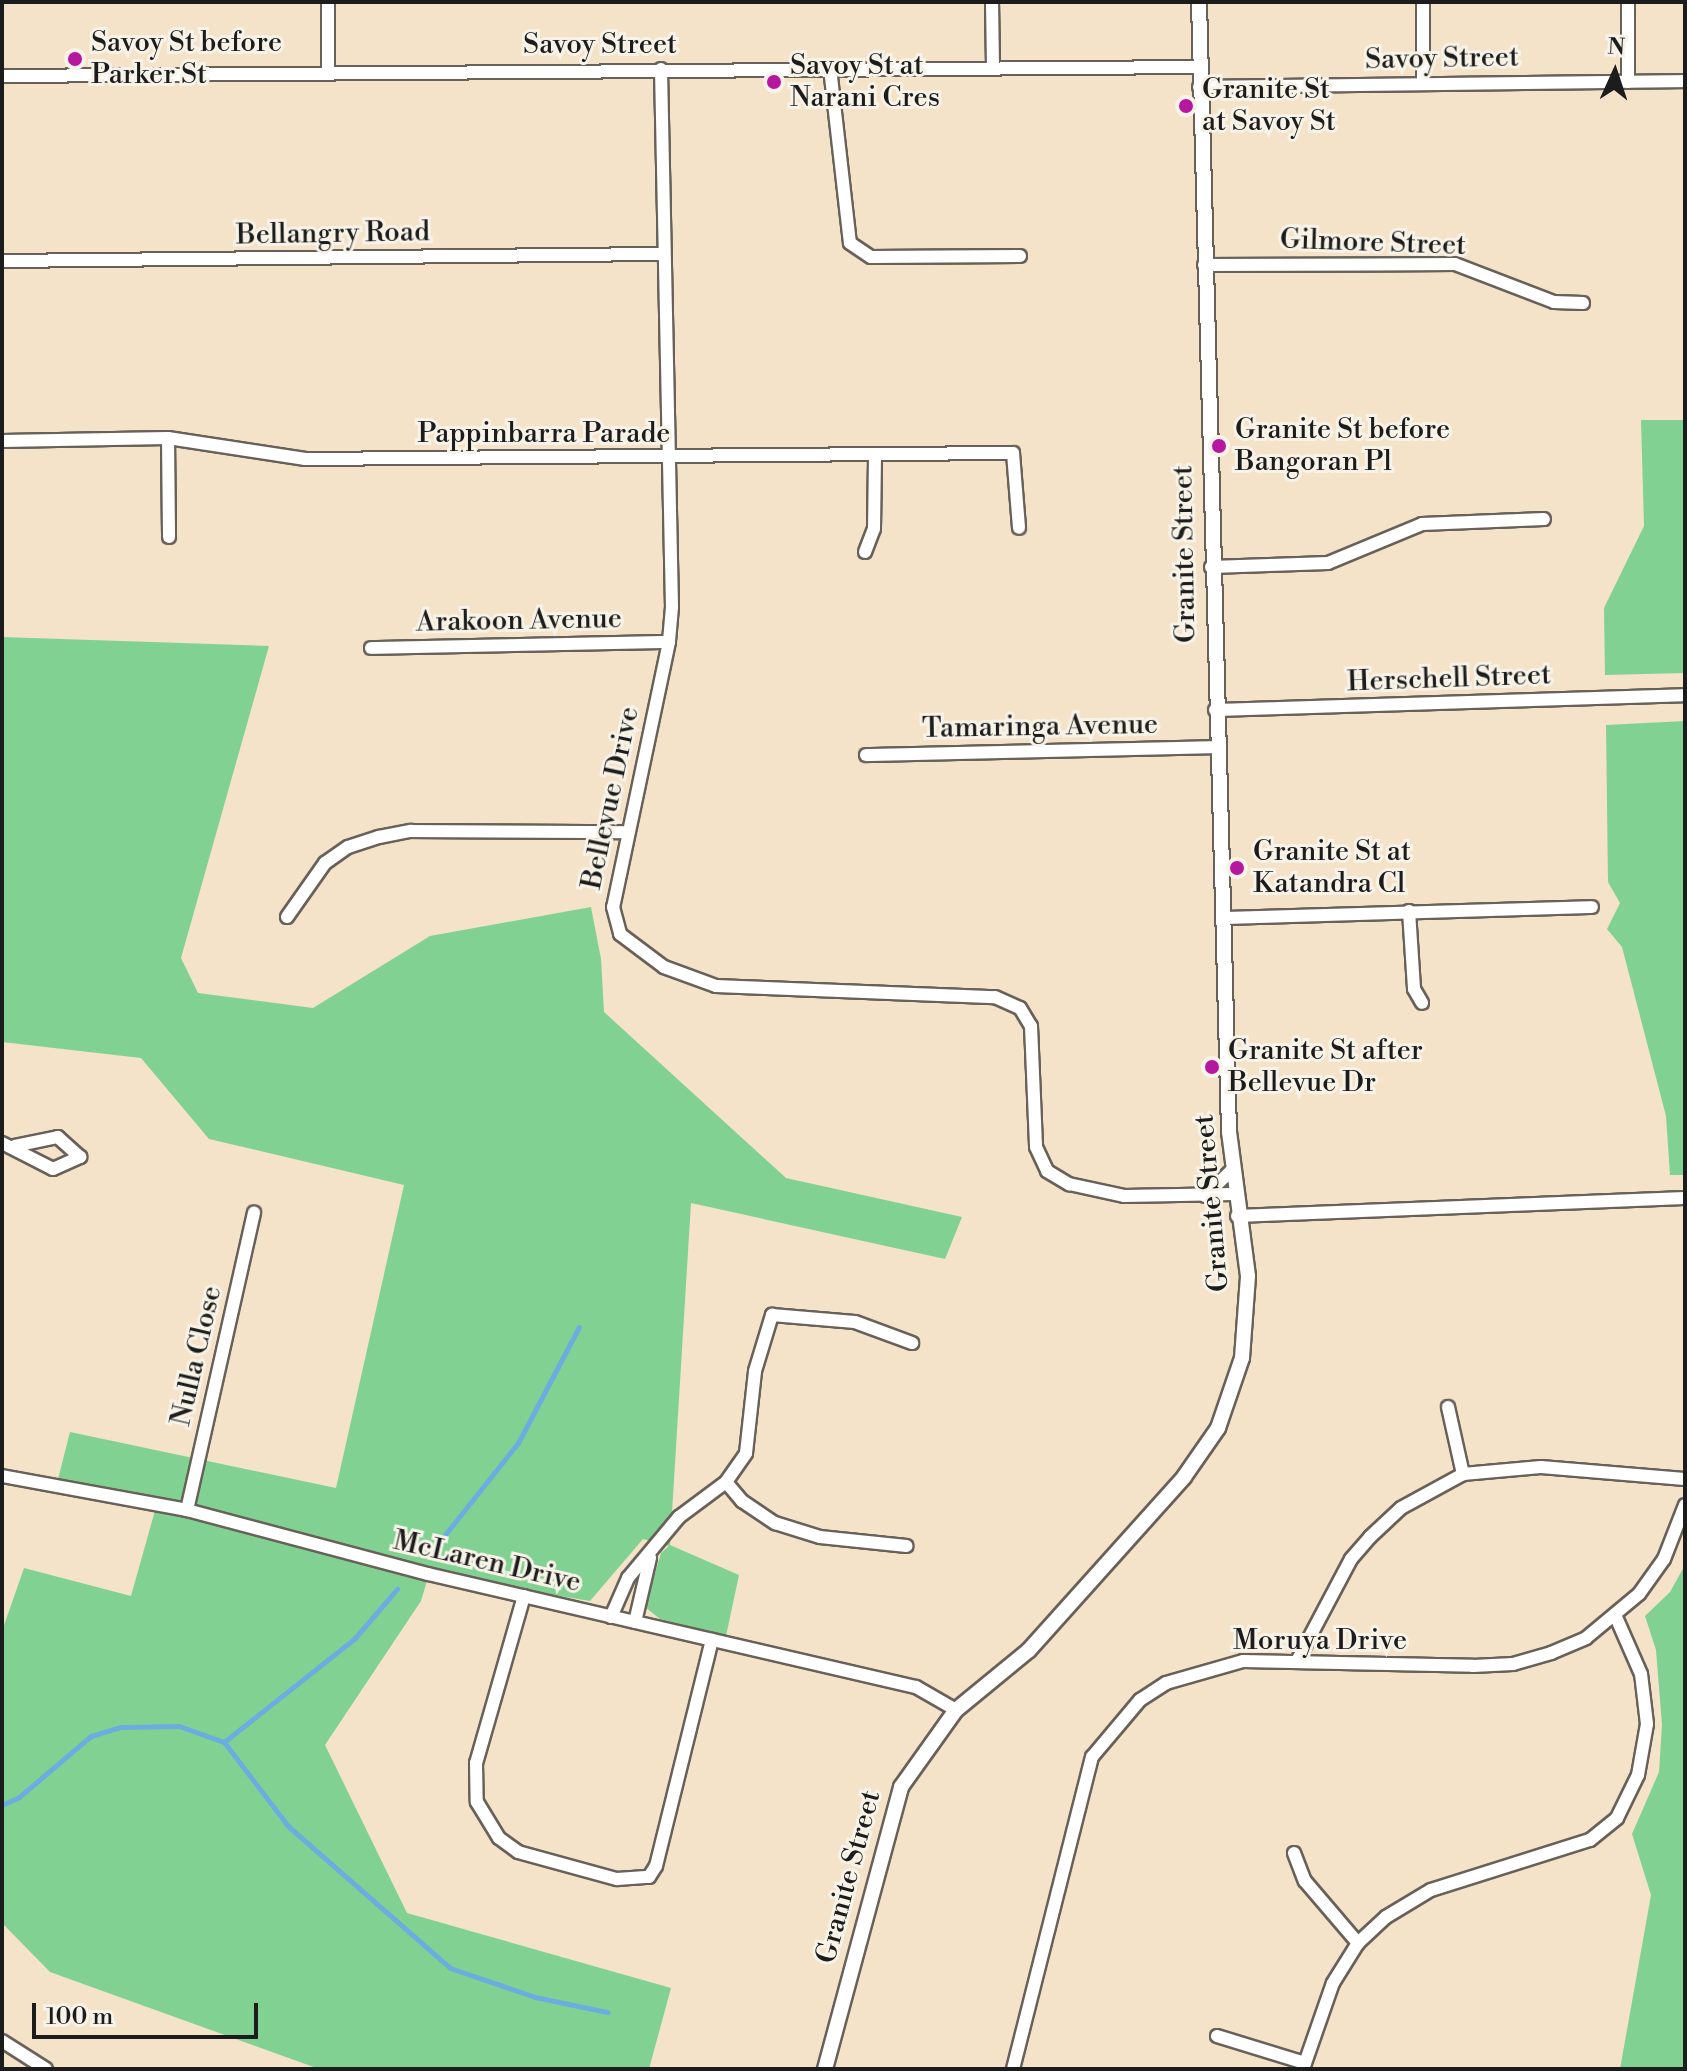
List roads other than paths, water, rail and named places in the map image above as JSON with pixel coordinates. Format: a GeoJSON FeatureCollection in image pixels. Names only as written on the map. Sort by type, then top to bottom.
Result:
{"type":"FeatureCollection","features":[{"type":"Feature","properties":{"kind":"street"},"geometry":{"type":"LineString","coordinates":[[328,2],[328,71]]}},
{"type":"Feature","properties":{"kind":"street"},"geometry":{"type":"LineString","coordinates":[[992,2],[993,68]]}},
{"type":"Feature","properties":{"kind":"street","name":"Granite Street"},"geometry":{"type":"LineString","coordinates":[[825,2069],[890,1814],[919,1756],[956,1710],[1029,1650],[1085,1592],[1184,1477],[1218,1428],[1233,1395],[1247,1317],[1248,1276],[1232,1170],[1215,747],[1199,2]]}},
{"type":"Feature","properties":{"kind":"street"},"geometry":{"type":"LineString","coordinates":[[1423,2],[1423,82]]}},
{"type":"Feature","properties":{"kind":"street"},"geometry":{"type":"LineString","coordinates":[[1628,2],[1628,82]]}},
{"type":"Feature","properties":{"kind":"street","name":"Savoy Street"},"geometry":{"type":"LineString","coordinates":[[2,76],[328,71],[1199,67]]}},
{"type":"Feature","properties":{"kind":"street"},"geometry":{"type":"LineString","coordinates":[[830,68],[850,243],[871,257],[1020,256]]}},
{"type":"Feature","properties":{"kind":"street","name":"Bellevue Drive"},"geometry":{"type":"LineString","coordinates":[[661,69],[669,458],[669,642],[626,832],[613,907],[620,934],[664,967],[716,986],[995,997],[1020,1008],[1031,1026],[1036,1147],[1047,1171],[1069,1184],[1124,1196],[1234,1194]]}},
{"type":"Feature","properties":{"kind":"street","name":"Savoy Street"},"geometry":{"type":"LineString","coordinates":[[1199,87],[1685,81]]}},
{"type":"Feature","properties":{"kind":"street","name":"Bellangry Road"},"geometry":{"type":"LineString","coordinates":[[2,261],[664,254]]}},
{"type":"Feature","properties":{"kind":"street","name":"Gilmore Street"},"geometry":{"type":"LineString","coordinates":[[1204,265],[1455,264],[1554,302],[1583,303]]}},
{"type":"Feature","properties":{"kind":"street"},"geometry":{"type":"LineString","coordinates":[[168,438],[169,537]]}},
{"type":"Feature","properties":{"kind":"street","name":"Pappinbarra Parade"},"geometry":{"type":"LineString","coordinates":[[2,441],[168,438],[305,459],[1013,453],[1019,528]]}},
{"type":"Feature","properties":{"kind":"street"},"geometry":{"type":"LineString","coordinates":[[865,552],[874,529],[875,455]]}},
{"type":"Feature","properties":{"kind":"street"},"geometry":{"type":"LineString","coordinates":[[1211,567],[1328,563],[1422,524],[1544,519]]}},
{"type":"Feature","properties":{"kind":"street","name":"Arakoon Avenue"},"geometry":{"type":"LineString","coordinates":[[371,648],[669,642]]}},
{"type":"Feature","properties":{"kind":"street","name":"Herschell Street"},"geometry":{"type":"LineString","coordinates":[[1215,710],[1685,695]]}},
{"type":"Feature","properties":{"kind":"street","name":"Tamaringa Avenue"},"geometry":{"type":"LineString","coordinates":[[866,755],[1215,747]]}},
{"type":"Feature","properties":{"kind":"street"},"geometry":{"type":"LineString","coordinates":[[287,917],[325,863],[348,847],[379,837],[411,831],[626,832]]}},
{"type":"Feature","properties":{"kind":"street"},"geometry":{"type":"LineString","coordinates":[[1223,918],[1592,907]]}},
{"type":"Feature","properties":{"kind":"street"},"geometry":{"type":"LineString","coordinates":[[1409,911],[1414,989],[1422,1003]]}},
{"type":"Feature","properties":{"kind":"street"},"geometry":{"type":"LineString","coordinates":[[1205,1196],[1232,1170]]}},
{"type":"Feature","properties":{"kind":"street"},"geometry":{"type":"LineString","coordinates":[[1237,1216],[1685,1198]]}},
{"type":"Feature","properties":{"kind":"street","name":"Nulla Close"},"geometry":{"type":"LineString","coordinates":[[187,1510],[254,1212]]}},
{"type":"Feature","properties":{"kind":"street"},"geometry":{"type":"LineString","coordinates":[[611,1617],[628,1578],[651,1555],[679,1517],[726,1482],[751,1436],[755,1371],[772,1315],[855,1322],[912,1343]]}},
{"type":"Feature","properties":{"kind":"street"},"geometry":{"type":"LineString","coordinates":[[1448,1407],[1463,1474]]}},
{"type":"Feature","properties":{"kind":"street"},"geometry":{"type":"LineString","coordinates":[[1297,1661],[1351,1559],[1370,1537],[1401,1508],[1463,1474],[1541,1467],[1685,1479]]}},
{"type":"Feature","properties":{"kind":"street","name":"McLaren Drive"},"geometry":{"type":"LineString","coordinates":[[2,1476],[187,1510],[524,1596],[916,1687],[956,1710]]}},
{"type":"Feature","properties":{"kind":"street"},"geometry":{"type":"LineString","coordinates":[[726,1482],[742,1501],[775,1523],[820,1537],[907,1546]]}},
{"type":"Feature","properties":{"kind":"street","name":"Moruya Drive"},"geometry":{"type":"LineString","coordinates":[[1013,2069],[1092,1757],[1116,1723],[1166,1683],[1243,1661],[1513,1664],[1586,1638],[1616,1617],[1664,1559],[1685,1505]]}},
{"type":"Feature","properties":{"kind":"street"},"geometry":{"type":"LineString","coordinates":[[635,1622],[651,1555]]}},
{"type":"Feature","properties":{"kind":"street"},"geometry":{"type":"LineString","coordinates":[[524,1596],[476,1763],[477,1802],[492,1830],[518,1852],[617,1879],[649,1877],[656,1866],[712,1640]]}},
{"type":"Feature","properties":{"kind":"street"},"geometry":{"type":"LineString","coordinates":[[1217,2036],[1304,2066],[1333,1983],[1358,1943],[1386,1917],[1431,1890],[1590,1840],[1617,1818],[1638,1775],[1647,1724],[1641,1674],[1616,1617]]}},
{"type":"Feature","properties":{"kind":"street"},"geometry":{"type":"LineString","coordinates":[[1294,1853],[1305,1881],[1358,1943]]}},
{"type":"Feature","properties":{"kind":"street"},"geometry":{"type":"LineString","coordinates":[[2,2041],[46,2069]]}},
{"type":"Feature","properties":{"kind":"waterway"},"geometry":{"type":"LineString","coordinates":[[428,1556],[518,1443],[579,1327]]}},
{"type":"Feature","properties":{"kind":"waterway"},"geometry":{"type":"LineString","coordinates":[[2,1805],[19,1797],[91,1736],[121,1727],[179,1726],[224,1742],[355,1638],[397,1589]]}},
{"type":"Feature","properties":{"kind":"waterway"},"geometry":{"type":"LineString","coordinates":[[224,1742],[288,1826],[450,1968],[535,1997],[607,2012]]}},
{"type":"Feature","properties":{"kind":"place","name":"Savoy St before Parker St"},"geometry":{"type":"Point","coordinates":[75,59]}},
{"type":"Feature","properties":{"kind":"place","name":"Savoy St at Narani Cres"},"geometry":{"type":"Point","coordinates":[774,82]}},
{"type":"Feature","properties":{"kind":"place","name":"Granite St at Savoy St"},"geometry":{"type":"Point","coordinates":[1186,106]}},
{"type":"Feature","properties":{"kind":"place","name":"Granite St before Bangoran Pl"},"geometry":{"type":"Point","coordinates":[1219,446]}},
{"type":"Feature","properties":{"kind":"place","name":"Granite St at Katandra Cl"},"geometry":{"type":"Point","coordinates":[1237,868]}},
{"type":"Feature","properties":{"kind":"place","name":"Granite St after Bellevue Dr"},"geometry":{"type":"Point","coordinates":[1212,1067]}}]}
